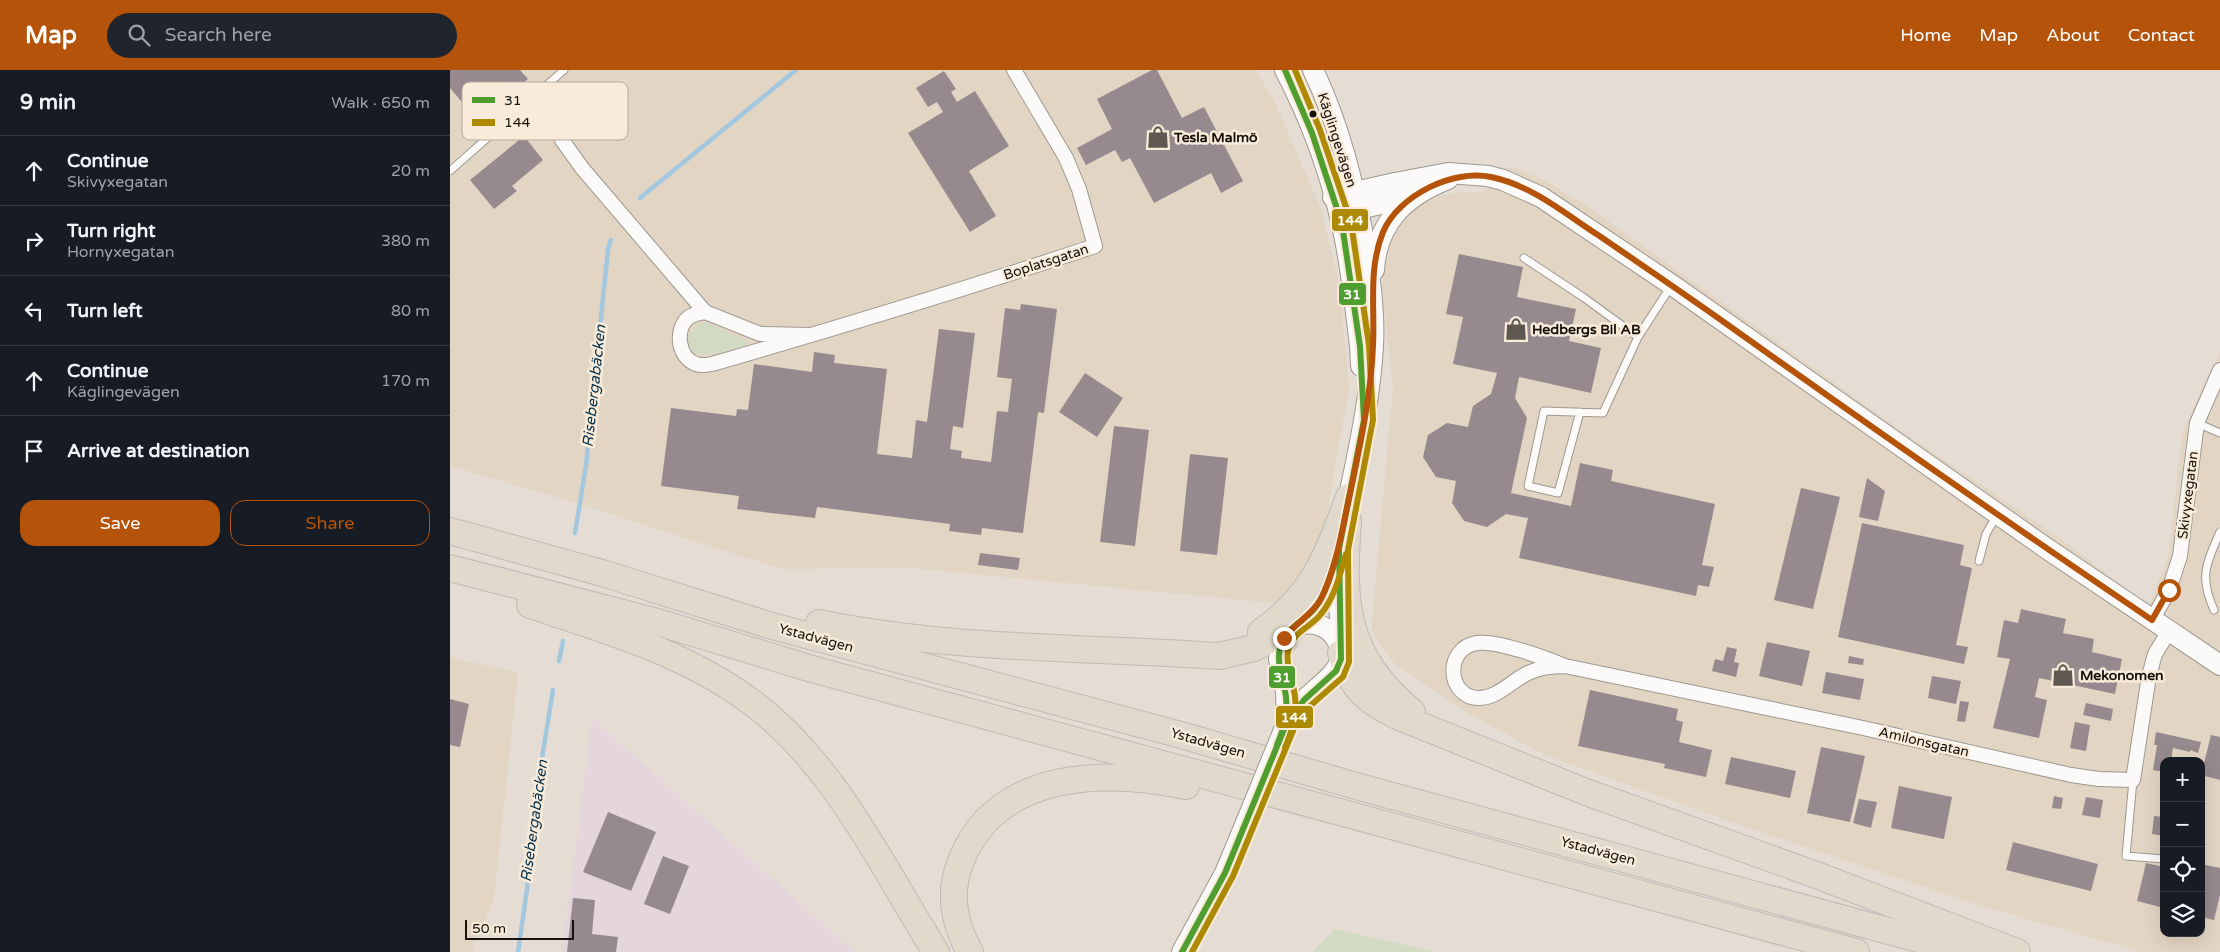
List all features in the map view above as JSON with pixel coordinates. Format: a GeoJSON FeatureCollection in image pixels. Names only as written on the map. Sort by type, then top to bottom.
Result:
{"type":"FeatureCollection","features":[{"type":"Feature","properties":{"kind":"highway"},"geometry":{"type":"LineString","coordinates":[[1161,652],[1226,646],[1249,638],[1282,616],[1303,595],[1316,575],[1331,544],[1349,497]]}},
{"type":"Feature","properties":{"kind":"highway"},"geometry":{"type":"LineString","coordinates":[[1349,497],[1346,580],[1347,602],[1354,636],[1365,660],[1385,688],[1432,729]]}},
{"type":"Feature","properties":{"kind":"highway","name":"Ystadvägen"},"geometry":{"type":"LineString","coordinates":[[450,531],[602,573],[772,626],[1180,735],[1363,788],[1966,952]]}},
{"type":"Feature","properties":{"kind":"highway"},"geometry":{"type":"LineString","coordinates":[[450,568],[654,621],[812,669],[1378,824],[1856,952]]}},
{"type":"Feature","properties":{"kind":"highway"},"geometry":{"type":"LineString","coordinates":[[602,573],[647,578],[794,618],[870,632],[990,644],[1219,656],[1254,648],[1294,627]]}},
{"type":"Feature","properties":{"kind":"highway"},"geometry":{"type":"LineString","coordinates":[[450,581],[503,596],[628,638],[680,660],[751,702],[803,750],[838,795],[936,952]]}},
{"type":"Feature","properties":{"kind":"highway"},"geometry":{"type":"LineString","coordinates":[[1341,651],[1352,681],[1363,694],[1385,710],[1586,792],[1819,876],[2017,952]]}},
{"type":"Feature","properties":{"kind":"highway"},"geometry":{"type":"LineString","coordinates":[[970,952],[961,936],[953,900],[958,868],[974,835],[986,819],[1030,791],[1056,783],[1086,778],[1124,778],[1173,784],[1337,822],[1378,824]]}},
{"type":"Feature","properties":{"kind":"main road","name":"Käglingevägen"},"geometry":{"type":"LineString","coordinates":[[1285,70],[1312,133],[1342,224],[1360,346],[1364,420]]}},
{"type":"Feature","properties":{"kind":"main road","name":"Käglingevägen"},"geometry":{"type":"LineString","coordinates":[[1286,724],[1286,691],[1279,651],[1284,638],[1320,601],[1339,550],[1370,388],[1373,344],[1372,297],[1356,201],[1336,126],[1313,70]]}},
{"type":"Feature","properties":{"kind":"main road"},"geometry":{"type":"LineString","coordinates":[[1356,201],[1425,177],[1448,173],[1469,174],[1503,180],[1541,197],[1672,285],[1997,515],[2220,665]]}},
{"type":"Feature","properties":{"kind":"main road"},"geometry":{"type":"LineString","coordinates":[[1372,297],[1374,261],[1389,219],[1400,208],[1432,186],[1469,174]]}},
{"type":"Feature","properties":{"kind":"main road"},"geometry":{"type":"LineString","coordinates":[[1336,205],[1356,201],[1416,196]]}},
{"type":"Feature","properties":{"kind":"main road","name":"Käglingevägen"},"geometry":{"type":"LineString","coordinates":[[1182,952],[1225,873],[1286,724],[1304,700],[1336,671],[1341,651],[1339,550]]}},
{"type":"Feature","properties":{"kind":"main road"},"geometry":{"type":"LineString","coordinates":[[1294,627],[1310,623],[1323,626],[1337,638],[1341,651]]}},
{"type":"Feature","properties":{"kind":"street","name":"Boplatsgatan"},"geometry":{"type":"LineString","coordinates":[[811,335],[760,334],[705,312],[689,318],[680,331],[681,347],[689,360],[696,364],[712,364],[811,335],[1022,271],[1095,246],[1079,189],[1066,158],[1014,70]]}},
{"type":"Feature","properties":{"kind":"street"},"geometry":{"type":"LineString","coordinates":[[562,140],[582,168],[705,312]]}},
{"type":"Feature","properties":{"kind":"street","name":"Skivyxegatan"},"geometry":{"type":"LineString","coordinates":[[2152,620],[2169,590],[2180,556],[2198,423],[2220,370]]}},
{"type":"Feature","properties":{"kind":"street"},"geometry":{"type":"LineString","coordinates":[[2133,780],[2149,676],[2155,654],[2169,631]]}},
{"type":"Feature","properties":{"kind":"street","name":"Amilonsgatan"},"geometry":{"type":"LineString","coordinates":[[1565,666],[1537,669],[1492,695],[1477,698],[1470,696],[1459,688],[1453,667],[1454,660],[1461,650],[1471,644],[1484,642],[1529,652],[1565,666],[1862,728],[2071,775],[2099,779],[2133,780]]}},
{"type":"Feature","properties":{"kind":"lane"},"geometry":{"type":"LineString","coordinates":[[550,82],[564,70]]}},
{"type":"Feature","properties":{"kind":"lane"},"geometry":{"type":"LineString","coordinates":[[450,171],[485,140]]}},
{"type":"Feature","properties":{"kind":"lane"},"geometry":{"type":"LineString","coordinates":[[1524,258],[1583,297],[1638,337]]}},
{"type":"Feature","properties":{"kind":"lane"},"geometry":{"type":"LineString","coordinates":[[1580,412],[1558,493],[1528,486],[1544,411],[1580,412],[1602,413],[1638,337],[1672,285]]}},
{"type":"Feature","properties":{"kind":"lane"},"geometry":{"type":"LineString","coordinates":[[2198,423],[2220,433]]}},
{"type":"Feature","properties":{"kind":"lane"},"geometry":{"type":"LineString","coordinates":[[1979,560],[1986,534],[1997,515]]}},
{"type":"Feature","properties":{"kind":"lane"},"geometry":{"type":"LineString","coordinates":[[2214,610],[2206,592],[2205,575],[2208,558],[2220,532]]}},
{"type":"Feature","properties":{"kind":"lane"},"geometry":{"type":"LineString","coordinates":[[2133,780],[2126,856],[2160,859]]}},
{"type":"Feature","properties":{"kind":"shaded area"},"geometry":{"type":"Polygon","coordinates":[[[450,70],[1255,70],[1273,98],[1321,209],[1340,287],[1349,388],[1323,536],[1286,604],[912,568],[782,569],[570,501],[450,466],[450,70]]]}},
{"type":"Feature","properties":{"kind":"shaded area"},"geometry":{"type":"Polygon","coordinates":[[[1509,166],[1546,181],[1590,208],[1895,426],[2074,548],[2148,606],[2168,558],[2183,430],[2220,352],[2220,952],[2142,952],[1985,907],[1734,823],[1545,755],[1469,714],[1394,663],[1371,631],[1393,387],[1382,290],[1386,257],[1391,238],[1402,218],[1428,198],[1464,192],[1483,192],[1509,166]]]}},
{"type":"Feature","properties":{"kind":"shaded area"},"geometry":{"type":"Polygon","coordinates":[[[450,657],[518,673],[494,898],[471,952],[450,952],[450,657]]]}},
{"type":"Feature","properties":{"kind":"shaded area"},"geometry":{"type":"Polygon","coordinates":[[[592,718],[855,952],[562,952],[592,718]]]}},
{"type":"Feature","properties":{"kind":"green space"},"geometry":{"type":"Polygon","coordinates":[[[705,322],[748,342],[746,347],[713,354],[695,352],[688,344],[690,334],[705,322]]]}},
{"type":"Feature","properties":{"kind":"green space"},"geometry":{"type":"Polygon","coordinates":[[[1334,929],[1423,949],[1434,952],[1313,952],[1334,929]]]}},
{"type":"Feature","properties":{"kind":"building"},"geometry":{"type":"Polygon","coordinates":[[[450,70],[520,70],[528,79],[524,82],[462,82],[462,102],[450,88],[450,70]]]}},
{"type":"Feature","properties":{"kind":"building","name":"Tesla Malmö"},"geometry":{"type":"Polygon","coordinates":[[[1152,70],[1157,70],[1182,118],[1204,107],[1243,181],[1221,193],[1211,173],[1154,203],[1130,158],[1122,162],[1115,150],[1086,165],[1077,148],[1112,129],[1097,99],[1152,70]]]}},
{"type":"Feature","properties":{"kind":"building"},"geometry":{"type":"Polygon","coordinates":[[[944,71],[956,89],[951,92],[957,102],[975,91],[1009,146],[969,171],[996,216],[970,232],[908,133],[943,112],[937,102],[928,107],[916,88],[944,71]]]}},
{"type":"Feature","properties":{"kind":"building"},"geometry":{"type":"Polygon","coordinates":[[[519,140],[527,140],[543,160],[512,186],[517,191],[494,209],[470,180],[519,140]]]}},
{"type":"Feature","properties":{"kind":"building"},"geometry":{"type":"Polygon","coordinates":[[[1459,254],[1523,267],[1517,297],[1576,309],[1569,341],[1601,348],[1591,393],[1519,377],[1515,398],[1527,418],[1511,493],[1571,506],[1580,463],[1613,470],[1611,481],[1715,504],[1702,565],[1714,567],[1709,587],[1698,585],[1696,596],[1519,558],[1528,518],[1506,514],[1487,527],[1464,521],[1452,503],[1456,481],[1436,477],[1423,457],[1428,435],[1447,423],[1468,427],[1473,406],[1491,394],[1497,373],[1453,364],[1463,317],[1446,314],[1459,254]]]}},
{"type":"Feature","properties":{"kind":"building"},"geometry":{"type":"Polygon","coordinates":[[[1021,304],[1057,309],[1044,413],[1038,412],[1023,533],[982,528],[981,535],[949,531],[950,524],[817,507],[815,518],[737,509],[739,496],[661,486],[671,408],[736,416],[737,409],[748,410],[754,364],[812,372],[814,352],[835,355],[834,363],[887,369],[877,454],[912,458],[916,420],[927,422],[939,329],[975,333],[963,428],[953,426],[950,449],[962,451],[961,458],[991,462],[997,411],[1008,412],[1012,379],[997,377],[1005,308],[1020,310],[1021,304]]]}},
{"type":"Feature","properties":{"kind":"building"},"geometry":{"type":"Polygon","coordinates":[[[1085,373],[1123,398],[1097,437],[1059,412],[1085,373]]]}},
{"type":"Feature","properties":{"kind":"building"},"geometry":{"type":"Polygon","coordinates":[[[1114,426],[1149,430],[1135,546],[1100,542],[1114,426]]]}},
{"type":"Feature","properties":{"kind":"building"},"geometry":{"type":"Polygon","coordinates":[[[1190,454],[1228,458],[1217,555],[1180,551],[1190,454]]]}},
{"type":"Feature","properties":{"kind":"building"},"geometry":{"type":"Polygon","coordinates":[[[1867,478],[1885,491],[1878,521],[1859,517],[1867,478]]]}},
{"type":"Feature","properties":{"kind":"building"},"geometry":{"type":"Polygon","coordinates":[[[1801,488],[1840,497],[1813,609],[1774,600],[1801,488]]]}},
{"type":"Feature","properties":{"kind":"building"},"geometry":{"type":"Polygon","coordinates":[[[1862,523],[1964,545],[1960,565],[1972,568],[1956,645],[1968,647],[1964,664],[1838,637],[1862,523]]]}},
{"type":"Feature","properties":{"kind":"building"},"geometry":{"type":"Polygon","coordinates":[[[980,553],[1020,558],[1018,570],[978,565],[980,553]]]}},
{"type":"Feature","properties":{"kind":"building","name":"Mekonomen"},"geometry":{"type":"Polygon","coordinates":[[[2021,609],[2066,619],[2063,633],[2094,639],[2092,652],[2122,659],[2115,694],[2039,678],[2035,697],[2047,700],[2039,738],[1993,728],[2010,659],[1997,657],[2004,620],[2018,623],[2021,609]]]}},
{"type":"Feature","properties":{"kind":"building"},"geometry":{"type":"Polygon","coordinates":[[[1767,642],[1810,651],[1802,686],[1759,676],[1767,642]]]}},
{"type":"Feature","properties":{"kind":"building"},"geometry":{"type":"Polygon","coordinates":[[[1727,647],[1737,649],[1734,662],[1739,663],[1736,677],[1712,671],[1715,659],[1723,661],[1727,647]]]}},
{"type":"Feature","properties":{"kind":"building"},"geometry":{"type":"Polygon","coordinates":[[[1849,656],[1864,659],[1863,665],[1848,663],[1849,656]]]}},
{"type":"Feature","properties":{"kind":"building"},"geometry":{"type":"Polygon","coordinates":[[[1826,672],[1864,679],[1860,700],[1822,693],[1826,672]]]}},
{"type":"Feature","properties":{"kind":"building"},"geometry":{"type":"Polygon","coordinates":[[[1932,676],[1961,681],[1956,704],[1928,698],[1932,676]]]}},
{"type":"Feature","properties":{"kind":"building"},"geometry":{"type":"Polygon","coordinates":[[[1590,690],[1678,709],[1676,720],[1683,722],[1679,742],[1712,750],[1706,777],[1664,768],[1665,764],[1578,746],[1590,690]]]}},
{"type":"Feature","properties":{"kind":"building"},"geometry":{"type":"Polygon","coordinates":[[[450,699],[469,704],[460,747],[450,745],[450,699]]]}},
{"type":"Feature","properties":{"kind":"building"},"geometry":{"type":"Polygon","coordinates":[[[1960,701],[1969,702],[1965,722],[1957,721],[1960,701]]]}},
{"type":"Feature","properties":{"kind":"building"},"geometry":{"type":"Polygon","coordinates":[[[2086,703],[2113,709],[2111,721],[2083,715],[2086,703]]]}},
{"type":"Feature","properties":{"kind":"building"},"geometry":{"type":"Polygon","coordinates":[[[2075,722],[2090,725],[2086,751],[2070,748],[2075,722]]]}},
{"type":"Feature","properties":{"kind":"building"},"geometry":{"type":"Polygon","coordinates":[[[2156,732],[2201,742],[2198,753],[2173,748],[2172,757],[2160,757],[2160,771],[2153,770],[2157,745],[2154,745],[2156,732]]]}},
{"type":"Feature","properties":{"kind":"building"},"geometry":{"type":"Polygon","coordinates":[[[2211,735],[2220,737],[2220,780],[2205,776],[2205,759],[2211,735]]]}},
{"type":"Feature","properties":{"kind":"building"},"geometry":{"type":"Polygon","coordinates":[[[1821,747],[1865,756],[1850,822],[1807,813],[1821,747]]]}},
{"type":"Feature","properties":{"kind":"building"},"geometry":{"type":"Polygon","coordinates":[[[1731,757],[1796,771],[1790,798],[1725,784],[1731,757]]]}},
{"type":"Feature","properties":{"kind":"building"},"geometry":{"type":"Polygon","coordinates":[[[1899,786],[1952,797],[1944,839],[1891,828],[1899,786]]]}},
{"type":"Feature","properties":{"kind":"building"},"geometry":{"type":"Polygon","coordinates":[[[2054,796],[2063,798],[2061,809],[2052,808],[2054,796]]]}},
{"type":"Feature","properties":{"kind":"building"},"geometry":{"type":"Polygon","coordinates":[[[2086,797],[2103,800],[2100,818],[2082,815],[2086,797]]]}},
{"type":"Feature","properties":{"kind":"building"},"geometry":{"type":"Polygon","coordinates":[[[1859,799],[1877,802],[1871,828],[1853,823],[1859,799]]]}},
{"type":"Feature","properties":{"kind":"building"},"geometry":{"type":"Polygon","coordinates":[[[608,812],[656,832],[631,891],[583,872],[608,812]]]}},
{"type":"Feature","properties":{"kind":"building"},"geometry":{"type":"Polygon","coordinates":[[[2154,816],[2160,817],[2160,835],[2152,834],[2154,816]]]}},
{"type":"Feature","properties":{"kind":"building"},"geometry":{"type":"Polygon","coordinates":[[[2013,842],[2098,864],[2091,891],[2006,870],[2013,842]]]}},
{"type":"Feature","properties":{"kind":"building"},"geometry":{"type":"Polygon","coordinates":[[[663,856],[689,866],[670,914],[644,904],[663,856]]]}},
{"type":"Feature","properties":{"kind":"building"},"geometry":{"type":"Polygon","coordinates":[[[2146,863],[2160,866],[2160,907],[2137,901],[2146,863]]]}},
{"type":"Feature","properties":{"kind":"building"},"geometry":{"type":"Polygon","coordinates":[[[2205,865],[2220,868],[2220,895],[2214,920],[2205,918],[2205,865]]]}},
{"type":"Feature","properties":{"kind":"building"},"geometry":{"type":"Polygon","coordinates":[[[573,898],[595,900],[592,934],[618,937],[616,952],[567,952],[573,898]]]}},
{"type":"Feature","properties":{"kind":"waterway","name":"Risebergabäcken"},"geometry":{"type":"LineString","coordinates":[[640,198],[796,70]]}},
{"type":"Feature","properties":{"kind":"waterway","name":"Risebergabäcken"},"geometry":{"type":"LineString","coordinates":[[575,533],[586,466],[608,249],[611,240]]}},
{"type":"Feature","properties":{"kind":"waterway","name":"Risebergabäcken"},"geometry":{"type":"LineString","coordinates":[[559,661],[563,641]]}},
{"type":"Feature","properties":{"kind":"waterway","name":"Risebergabäcken"},"geometry":{"type":"LineString","coordinates":[[518,952],[528,882],[533,814],[553,690]]}},
{"type":"Feature","properties":{"kind":"transit line","name":"31"},"geometry":{"type":"LineString","coordinates":[[1182,952],[1225,873],[1287,722],[1304,700],[1336,671],[1341,659],[1339,549],[1364,420],[1360,346],[1342,224],[1312,133],[1285,70]]}},
{"type":"Feature","properties":{"kind":"transit line","name":"144"},"geometry":{"type":"LineString","coordinates":[[1192,952],[1233,876],[1295,726],[1310,706],[1343,677],[1349,662],[1348,550],[1373,420],[1369,345],[1351,222],[1320,130],[1295,70]]}},
{"type":"Feature","properties":{"kind":"transit line","name":"31"},"geometry":{"type":"LineString","coordinates":[[1277,745],[1286,715],[1286,697],[1279,664],[1279,650],[1287,633],[1311,613],[1319,602],[1329,581],[1338,551]]}},
{"type":"Feature","properties":{"kind":"transit line","name":"144"},"geometry":{"type":"LineString","coordinates":[[1285,748],[1295,716],[1295,696],[1289,672],[1289,647],[1295,637],[1317,618],[1326,607],[1336,585],[1346,554]]}},
{"type":"Feature","properties":{"kind":"place","name":"Tesla Malmö"},"geometry":{"type":"Point","coordinates":[1158,137]}},
{"type":"Feature","properties":{"kind":"place","name":"Hedbergs Bil AB"},"geometry":{"type":"Point","coordinates":[1516,329]}},
{"type":"Feature","properties":{"kind":"place","name":"Mekonomen"},"geometry":{"type":"Point","coordinates":[2063,675]}},
{"type":"Feature","properties":{"kind":"route"},"geometry":{"type":"LineString","coordinates":[[1284,638],[1288,632],[1308,616],[1320,601],[1339,550],[1370,388],[1373,344],[1372,297],[1374,261],[1378,245],[1389,219],[1400,208],[1432,186],[1448,179],[1469,174],[1503,180],[1541,197],[1672,285],[1899,447],[2152,620],[2169,590]]}}]}
